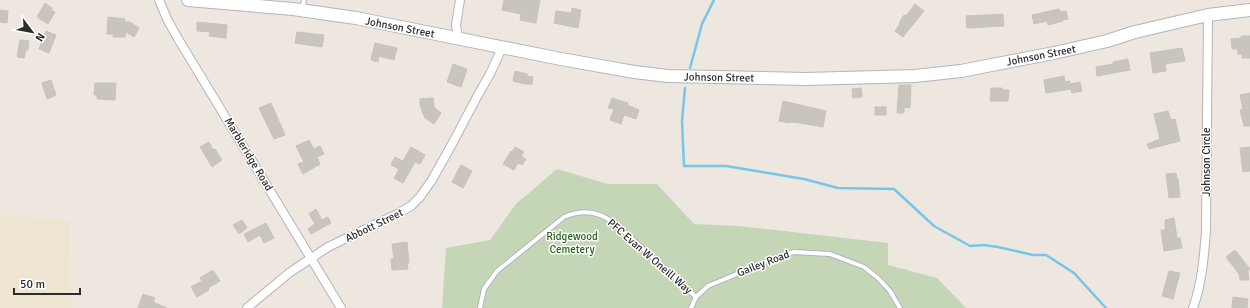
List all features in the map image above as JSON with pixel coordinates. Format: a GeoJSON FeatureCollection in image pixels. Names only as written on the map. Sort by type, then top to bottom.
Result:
{"type":"FeatureCollection","features":[{"type":"Feature","properties":{"kind":"street","name":"Marbleridge Road"},"geometry":{"type":"LineString","coordinates":[[159,0],[168,21],[180,42],[341,308]]}},
{"type":"Feature","properties":{"kind":"street","name":"Johnson Street"},"geometry":{"type":"LineString","coordinates":[[188,0],[303,5],[356,18],[502,48],[600,67],[668,76],[806,78],[915,76],[961,71],[1054,54],[1107,41],[1135,32],[1208,15],[1250,10]]}},
{"type":"Feature","properties":{"kind":"street"},"geometry":{"type":"LineString","coordinates":[[458,38],[456,25],[460,0]]}},
{"type":"Feature","properties":{"kind":"street","name":"Johnson Circle"},"geometry":{"type":"LineString","coordinates":[[1193,308],[1198,292],[1206,231],[1208,15]]}},
{"type":"Feature","properties":{"kind":"street","name":"Abbott Street"},"geometry":{"type":"LineString","coordinates":[[247,308],[273,286],[328,247],[400,213],[411,206],[420,197],[432,180],[451,146],[490,74],[502,48]]}},
{"type":"Feature","properties":{"kind":"lane","name":"PFC Evan W Oneill Way"},"geometry":{"type":"LineString","coordinates":[[480,308],[484,289],[497,271],[564,216],[573,212],[589,212],[607,217],[696,297]]}},
{"type":"Feature","properties":{"kind":"lane","name":"Gailey Road"},"geometry":{"type":"LineString","coordinates":[[691,308],[696,297],[708,286],[775,258],[794,252],[830,254],[864,267],[878,278],[890,291],[900,308]]}},
{"type":"Feature","properties":{"kind":"shaded area"},"geometry":{"type":"Polygon","coordinates":[[[0,215],[70,221],[71,308],[0,308],[0,215]]]}},
{"type":"Feature","properties":{"kind":"green space","name":"Ridgewood Cemetery"},"geometry":{"type":"Polygon","coordinates":[[[557,169],[608,184],[657,184],[694,224],[739,226],[888,243],[888,265],[937,278],[966,308],[442,308],[446,248],[490,240],[516,204],[557,169]]]}},
{"type":"Feature","properties":{"kind":"building"},"geometry":{"type":"Polygon","coordinates":[[[504,0],[540,0],[536,23],[520,20],[521,14],[502,10],[504,0]]]}},
{"type":"Feature","properties":{"kind":"building"},"geometry":{"type":"Polygon","coordinates":[[[45,3],[55,12],[48,24],[37,17],[45,3]]]}},
{"type":"Feature","properties":{"kind":"building"},"geometry":{"type":"Polygon","coordinates":[[[915,4],[924,11],[903,37],[895,31],[904,15],[906,16],[915,4]]]}},
{"type":"Feature","properties":{"kind":"building"},"geometry":{"type":"Polygon","coordinates":[[[572,8],[581,10],[578,28],[554,23],[556,11],[571,13],[572,8]]]}},
{"type":"Feature","properties":{"kind":"building"},"geometry":{"type":"Polygon","coordinates":[[[1059,9],[1060,12],[1066,11],[1068,19],[1048,25],[1047,21],[1034,24],[1032,15],[1059,9]]]}},
{"type":"Feature","properties":{"kind":"building"},"geometry":{"type":"Polygon","coordinates":[[[0,10],[8,11],[7,23],[0,22],[0,10]]]}},
{"type":"Feature","properties":{"kind":"building"},"geometry":{"type":"Polygon","coordinates":[[[1003,14],[1004,26],[967,28],[966,16],[1003,14]]]}},
{"type":"Feature","properties":{"kind":"building"},"geometry":{"type":"Polygon","coordinates":[[[108,17],[125,19],[124,22],[130,22],[139,28],[134,37],[126,32],[125,37],[113,37],[113,34],[107,34],[108,17]]]}},
{"type":"Feature","properties":{"kind":"building"},"geometry":{"type":"Polygon","coordinates":[[[197,22],[227,25],[226,38],[209,36],[210,32],[197,31],[197,22]]]}},
{"type":"Feature","properties":{"kind":"building"},"geometry":{"type":"Polygon","coordinates":[[[46,31],[56,35],[49,53],[39,49],[46,31]]]}},
{"type":"Feature","properties":{"kind":"building"},"geometry":{"type":"Polygon","coordinates":[[[297,32],[324,35],[322,47],[295,43],[297,32]]]}},
{"type":"Feature","properties":{"kind":"building"},"geometry":{"type":"Polygon","coordinates":[[[1241,36],[1250,36],[1250,58],[1242,58],[1242,54],[1238,54],[1238,49],[1232,49],[1231,39],[1241,38],[1241,36]]]}},
{"type":"Feature","properties":{"kind":"building"},"geometry":{"type":"Polygon","coordinates":[[[20,40],[29,41],[28,50],[26,50],[24,58],[17,57],[20,40]]]}},
{"type":"Feature","properties":{"kind":"building"},"geometry":{"type":"Polygon","coordinates":[[[375,43],[397,48],[394,60],[379,56],[378,62],[371,60],[375,43]]]}},
{"type":"Feature","properties":{"kind":"building"},"geometry":{"type":"Polygon","coordinates":[[[1182,48],[1185,61],[1165,64],[1166,71],[1153,73],[1150,53],[1182,48]]]}},
{"type":"Feature","properties":{"kind":"building"},"geometry":{"type":"Polygon","coordinates":[[[1128,59],[1130,70],[1097,76],[1096,67],[1113,64],[1113,62],[1128,59]]]}},
{"type":"Feature","properties":{"kind":"building"},"geometry":{"type":"Polygon","coordinates":[[[453,64],[467,69],[461,87],[447,82],[453,64]]]}},
{"type":"Feature","properties":{"kind":"building"},"geometry":{"type":"Polygon","coordinates":[[[515,71],[533,77],[532,84],[513,81],[515,71]]]}},
{"type":"Feature","properties":{"kind":"building"},"geometry":{"type":"Polygon","coordinates":[[[1064,76],[1065,82],[1070,81],[1070,84],[1080,82],[1082,91],[1072,93],[1071,89],[1046,93],[1044,80],[1064,76]]]}},
{"type":"Feature","properties":{"kind":"building"},"geometry":{"type":"Polygon","coordinates":[[[51,80],[56,95],[47,99],[42,83],[51,80]]]}},
{"type":"Feature","properties":{"kind":"building"},"geometry":{"type":"Polygon","coordinates":[[[95,83],[116,83],[115,100],[97,99],[97,95],[94,95],[95,83]]]}},
{"type":"Feature","properties":{"kind":"building"},"geometry":{"type":"Polygon","coordinates":[[[899,85],[911,85],[910,108],[904,107],[904,113],[897,113],[899,85]]]}},
{"type":"Feature","properties":{"kind":"building"},"geometry":{"type":"Polygon","coordinates":[[[861,88],[862,97],[853,98],[852,89],[861,88]]]}},
{"type":"Feature","properties":{"kind":"building"},"geometry":{"type":"Polygon","coordinates":[[[991,88],[1002,88],[1003,90],[1009,90],[1008,101],[990,101],[991,88]]]}},
{"type":"Feature","properties":{"kind":"building"},"geometry":{"type":"Polygon","coordinates":[[[1250,93],[1250,126],[1244,126],[1240,110],[1243,109],[1240,95],[1250,93]]]}},
{"type":"Feature","properties":{"kind":"building"},"geometry":{"type":"Polygon","coordinates":[[[433,98],[434,107],[441,113],[434,124],[425,118],[420,104],[420,99],[433,98]]]}},
{"type":"Feature","properties":{"kind":"building"},"geometry":{"type":"Polygon","coordinates":[[[612,98],[628,103],[627,105],[639,110],[636,119],[624,115],[621,124],[610,120],[614,109],[608,108],[612,98]]]}},
{"type":"Feature","properties":{"kind":"building"},"geometry":{"type":"Polygon","coordinates":[[[783,101],[826,111],[823,127],[779,121],[783,101]]]}},
{"type":"Feature","properties":{"kind":"building"},"geometry":{"type":"Polygon","coordinates":[[[271,103],[285,135],[274,139],[259,108],[271,103]]]}},
{"type":"Feature","properties":{"kind":"building"},"geometry":{"type":"Polygon","coordinates":[[[875,107],[886,107],[886,115],[875,115],[875,107]]]}},
{"type":"Feature","properties":{"kind":"building"},"geometry":{"type":"Polygon","coordinates":[[[1168,111],[1171,120],[1175,119],[1180,141],[1149,149],[1147,144],[1160,139],[1154,114],[1168,111]]]}},
{"type":"Feature","properties":{"kind":"building"},"geometry":{"type":"Polygon","coordinates":[[[309,140],[314,149],[320,146],[324,154],[317,157],[320,164],[303,174],[298,164],[304,162],[296,146],[309,140]]]}},
{"type":"Feature","properties":{"kind":"building"},"geometry":{"type":"Polygon","coordinates":[[[209,142],[213,150],[215,149],[222,160],[212,167],[200,147],[209,142]]]}},
{"type":"Feature","properties":{"kind":"building"},"geometry":{"type":"Polygon","coordinates":[[[411,147],[425,155],[420,164],[415,162],[403,183],[394,178],[399,169],[391,165],[395,157],[403,161],[411,147]]]}},
{"type":"Feature","properties":{"kind":"building"},"geometry":{"type":"Polygon","coordinates":[[[515,147],[524,152],[521,156],[526,159],[522,165],[518,163],[514,170],[503,164],[515,147]]]}},
{"type":"Feature","properties":{"kind":"building"},"geometry":{"type":"Polygon","coordinates":[[[1250,147],[1250,171],[1243,172],[1240,148],[1250,147]]]}},
{"type":"Feature","properties":{"kind":"building"},"geometry":{"type":"Polygon","coordinates":[[[461,165],[472,171],[463,188],[452,182],[461,165]]]}},
{"type":"Feature","properties":{"kind":"building"},"geometry":{"type":"Polygon","coordinates":[[[1176,173],[1180,197],[1169,198],[1166,174],[1176,173]]]}},
{"type":"Feature","properties":{"kind":"building"},"geometry":{"type":"Polygon","coordinates":[[[316,209],[322,220],[328,217],[331,223],[311,234],[308,229],[315,224],[309,214],[316,209]]]}},
{"type":"Feature","properties":{"kind":"building"},"geometry":{"type":"Polygon","coordinates":[[[1174,218],[1177,238],[1180,238],[1182,248],[1164,251],[1161,230],[1165,230],[1165,220],[1174,218]]]}},
{"type":"Feature","properties":{"kind":"building"},"geometry":{"type":"Polygon","coordinates":[[[242,220],[247,228],[239,234],[233,225],[242,220]]]}},
{"type":"Feature","properties":{"kind":"building"},"geometry":{"type":"Polygon","coordinates":[[[266,223],[274,238],[264,243],[260,235],[248,242],[244,234],[266,223]]]}},
{"type":"Feature","properties":{"kind":"building"},"geometry":{"type":"Polygon","coordinates":[[[407,242],[409,263],[407,263],[408,269],[392,270],[391,259],[394,259],[392,244],[407,242]]]}},
{"type":"Feature","properties":{"kind":"building"},"geometry":{"type":"Polygon","coordinates":[[[1235,250],[1250,269],[1248,271],[1249,280],[1240,280],[1239,274],[1226,257],[1235,250]]]}},
{"type":"Feature","properties":{"kind":"building"},"geometry":{"type":"Polygon","coordinates":[[[213,270],[220,281],[197,297],[191,287],[202,281],[200,278],[213,270]]]}},
{"type":"Feature","properties":{"kind":"building"},"geometry":{"type":"Polygon","coordinates":[[[1169,271],[1180,273],[1173,299],[1162,296],[1169,271]]]}},
{"type":"Feature","properties":{"kind":"building"},"geometry":{"type":"Polygon","coordinates":[[[143,294],[155,298],[153,302],[167,308],[138,308],[143,294]]]}},
{"type":"Feature","properties":{"kind":"building"},"geometry":{"type":"Polygon","coordinates":[[[1233,297],[1248,299],[1247,308],[1232,308],[1233,297]]]}},
{"type":"Feature","properties":{"kind":"waterway"},"geometry":{"type":"LineString","coordinates":[[690,68],[702,24],[714,0]]}},
{"type":"Feature","properties":{"kind":"waterway"},"geometry":{"type":"LineString","coordinates":[[685,88],[682,121],[684,166],[726,166],[804,179],[838,188],[894,189],[934,226],[970,246],[984,245],[1033,255],[1046,255],[1074,273],[1106,308]]}}]}
